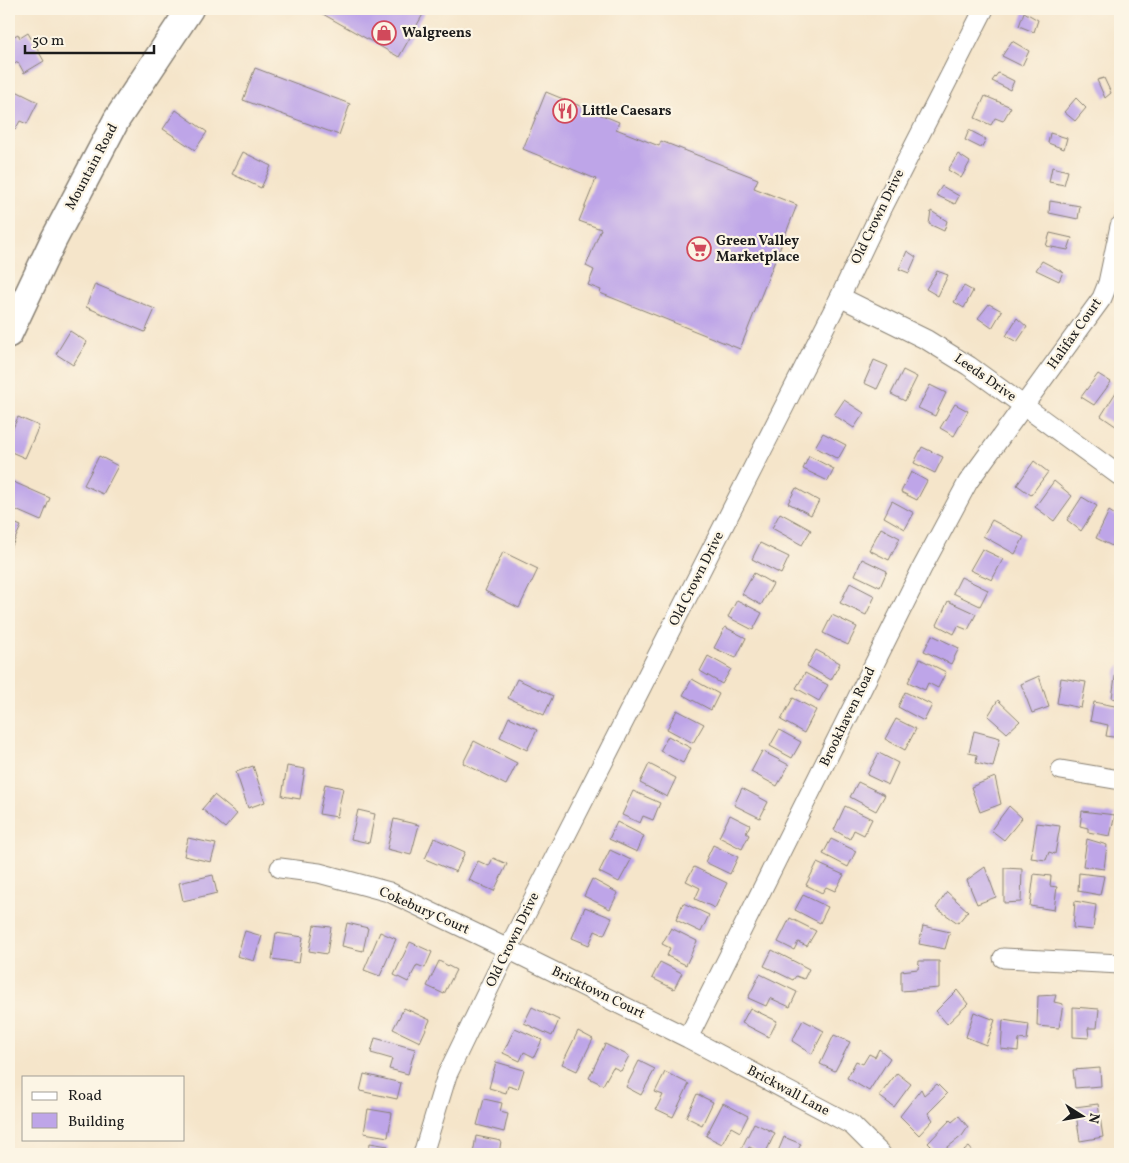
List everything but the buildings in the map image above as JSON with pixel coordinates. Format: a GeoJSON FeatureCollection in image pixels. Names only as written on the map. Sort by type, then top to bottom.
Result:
{"type":"FeatureCollection","features":[{"type":"Feature","properties":{"kind":"main road","name":"Mountain Road"},"geometry":{"type":"LineString","coordinates":[[9,334],[53,241],[117,119],[190,9]]}},
{"type":"Feature","properties":{"kind":"street","name":"Old Crown Drive"},"geometry":{"type":"LineString","coordinates":[[423,1154],[447,1075],[508,949],[840,297],[883,207],[984,9]]}},
{"type":"Feature","properties":{"kind":"street","name":"Halifax Court"},"geometry":{"type":"LineString","coordinates":[[1024,405],[1102,298],[1108,283],[1120,226]]}},
{"type":"Feature","properties":{"kind":"street","name":"Leeds Drive"},"geometry":{"type":"LineString","coordinates":[[840,297],[927,340],[969,366],[1120,476]]}},
{"type":"Feature","properties":{"kind":"street","name":"Brookhaven Road"},"geometry":{"type":"LineString","coordinates":[[688,1038],[926,559],[968,482],[1024,405]]}},
{"type":"Feature","properties":{"kind":"street"},"geometry":{"type":"LineString","coordinates":[[1061,770],[1120,780]]}},
{"type":"Feature","properties":{"kind":"street","name":"Cokebury Court"},"geometry":{"type":"LineString","coordinates":[[280,868],[319,873],[389,892],[508,949]]}},
{"type":"Feature","properties":{"kind":"street","name":"Bricktown Court"},"geometry":{"type":"LineString","coordinates":[[508,949],[688,1038]]}},
{"type":"Feature","properties":{"kind":"street"},"geometry":{"type":"LineString","coordinates":[[1003,958],[1120,964]]}},
{"type":"Feature","properties":{"kind":"street","name":"Brickwall Lane"},"geometry":{"type":"LineString","coordinates":[[688,1038],[852,1125],[881,1154]]}},
{"type":"Feature","properties":{"kind":"place","name":"Walgreens"},"geometry":{"type":"Point","coordinates":[384,33]}},
{"type":"Feature","properties":{"kind":"place","name":"Little Caesars"},"geometry":{"type":"Point","coordinates":[565,111]}},
{"type":"Feature","properties":{"kind":"place","name":"Green Valley Marketplace"},"geometry":{"type":"Point","coordinates":[699,249]}}]}
